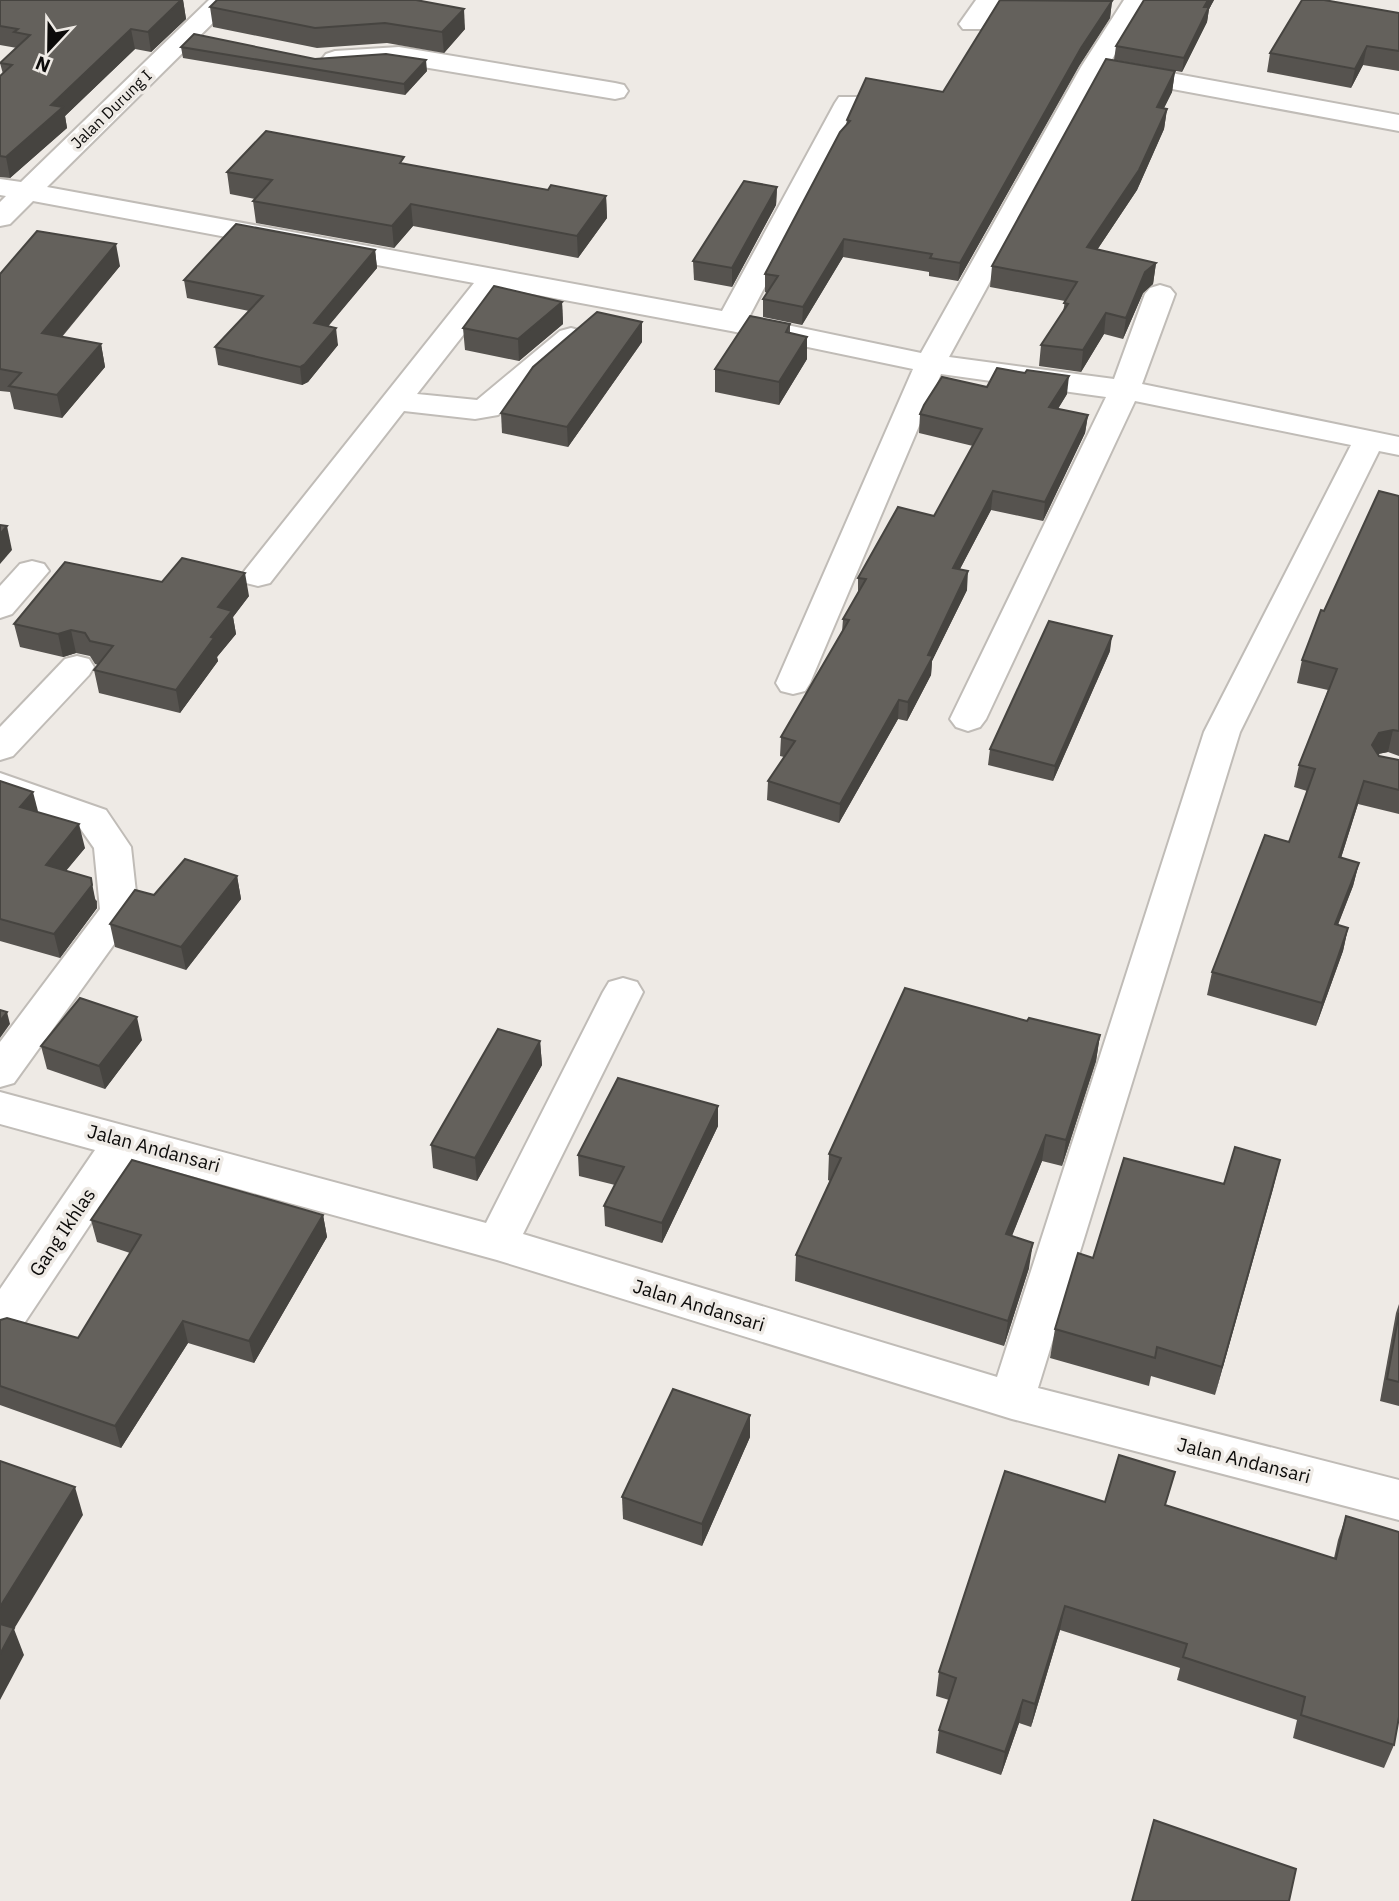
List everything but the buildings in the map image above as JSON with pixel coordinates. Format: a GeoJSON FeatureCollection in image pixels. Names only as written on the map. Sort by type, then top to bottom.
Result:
{"type":"FeatureCollection","features":[{"type":"Feature","properties":{"kind":"street"},"geometry":{"type":"LineString","coordinates":[[972,24],[989,0]]}},
{"type":"Feature","properties":{"kind":"street"},"geometry":{"type":"LineString","coordinates":[[793,683],[930,364],[1094,67],[1124,6]]}},
{"type":"Feature","properties":{"kind":"street","name":"Jalan Durung I"},"geometry":{"type":"LineString","coordinates":[[0,218],[13,189],[204,18]]}},
{"type":"Feature","properties":{"kind":"street"},"geometry":{"type":"LineString","coordinates":[[306,57],[325,60],[399,55],[615,91]]}},
{"type":"Feature","properties":{"kind":"street"},"geometry":{"type":"LineString","coordinates":[[1094,67],[1399,123]]}},
{"type":"Feature","properties":{"kind":"street"},"geometry":{"type":"LineString","coordinates":[[732,322],[848,103]]}},
{"type":"Feature","properties":{"kind":"street"},"geometry":{"type":"LineString","coordinates":[[13,189],[732,322],[930,364],[1125,390],[1384,443],[1222,732],[1012,1400]]}},
{"type":"Feature","properties":{"kind":"street"},"geometry":{"type":"LineString","coordinates":[[258,576],[493,278]]}},
{"type":"Feature","properties":{"kind":"street"},"geometry":{"type":"LineString","coordinates":[[968,719],[1125,390],[1160,294]]}},
{"type":"Feature","properties":{"kind":"street"},"geometry":{"type":"LineString","coordinates":[[394,401],[475,410],[487,408],[613,300]]}},
{"type":"Feature","properties":{"kind":"street"},"geometry":{"type":"LineString","coordinates":[[0,607],[32,571]]}},
{"type":"Feature","properties":{"kind":"street"},"geometry":{"type":"LineString","coordinates":[[0,748],[77,667]]}},
{"type":"Feature","properties":{"kind":"street"},"geometry":{"type":"LineString","coordinates":[[0,785],[93,819],[112,846],[119,911],[0,1072]]}},
{"type":"Feature","properties":{"kind":"street"},"geometry":{"type":"LineString","coordinates":[[497,1243],[623,992]]}},
{"type":"Feature","properties":{"kind":"street","name":"Jalan Andansari"},"geometry":{"type":"LineString","coordinates":[[0,1108],[497,1243],[1012,1400],[1399,1500]]}},
{"type":"Feature","properties":{"kind":"street","name":"Gang Ikhlas"},"geometry":{"type":"LineString","coordinates":[[0,1324],[124,1140]]}}]}
